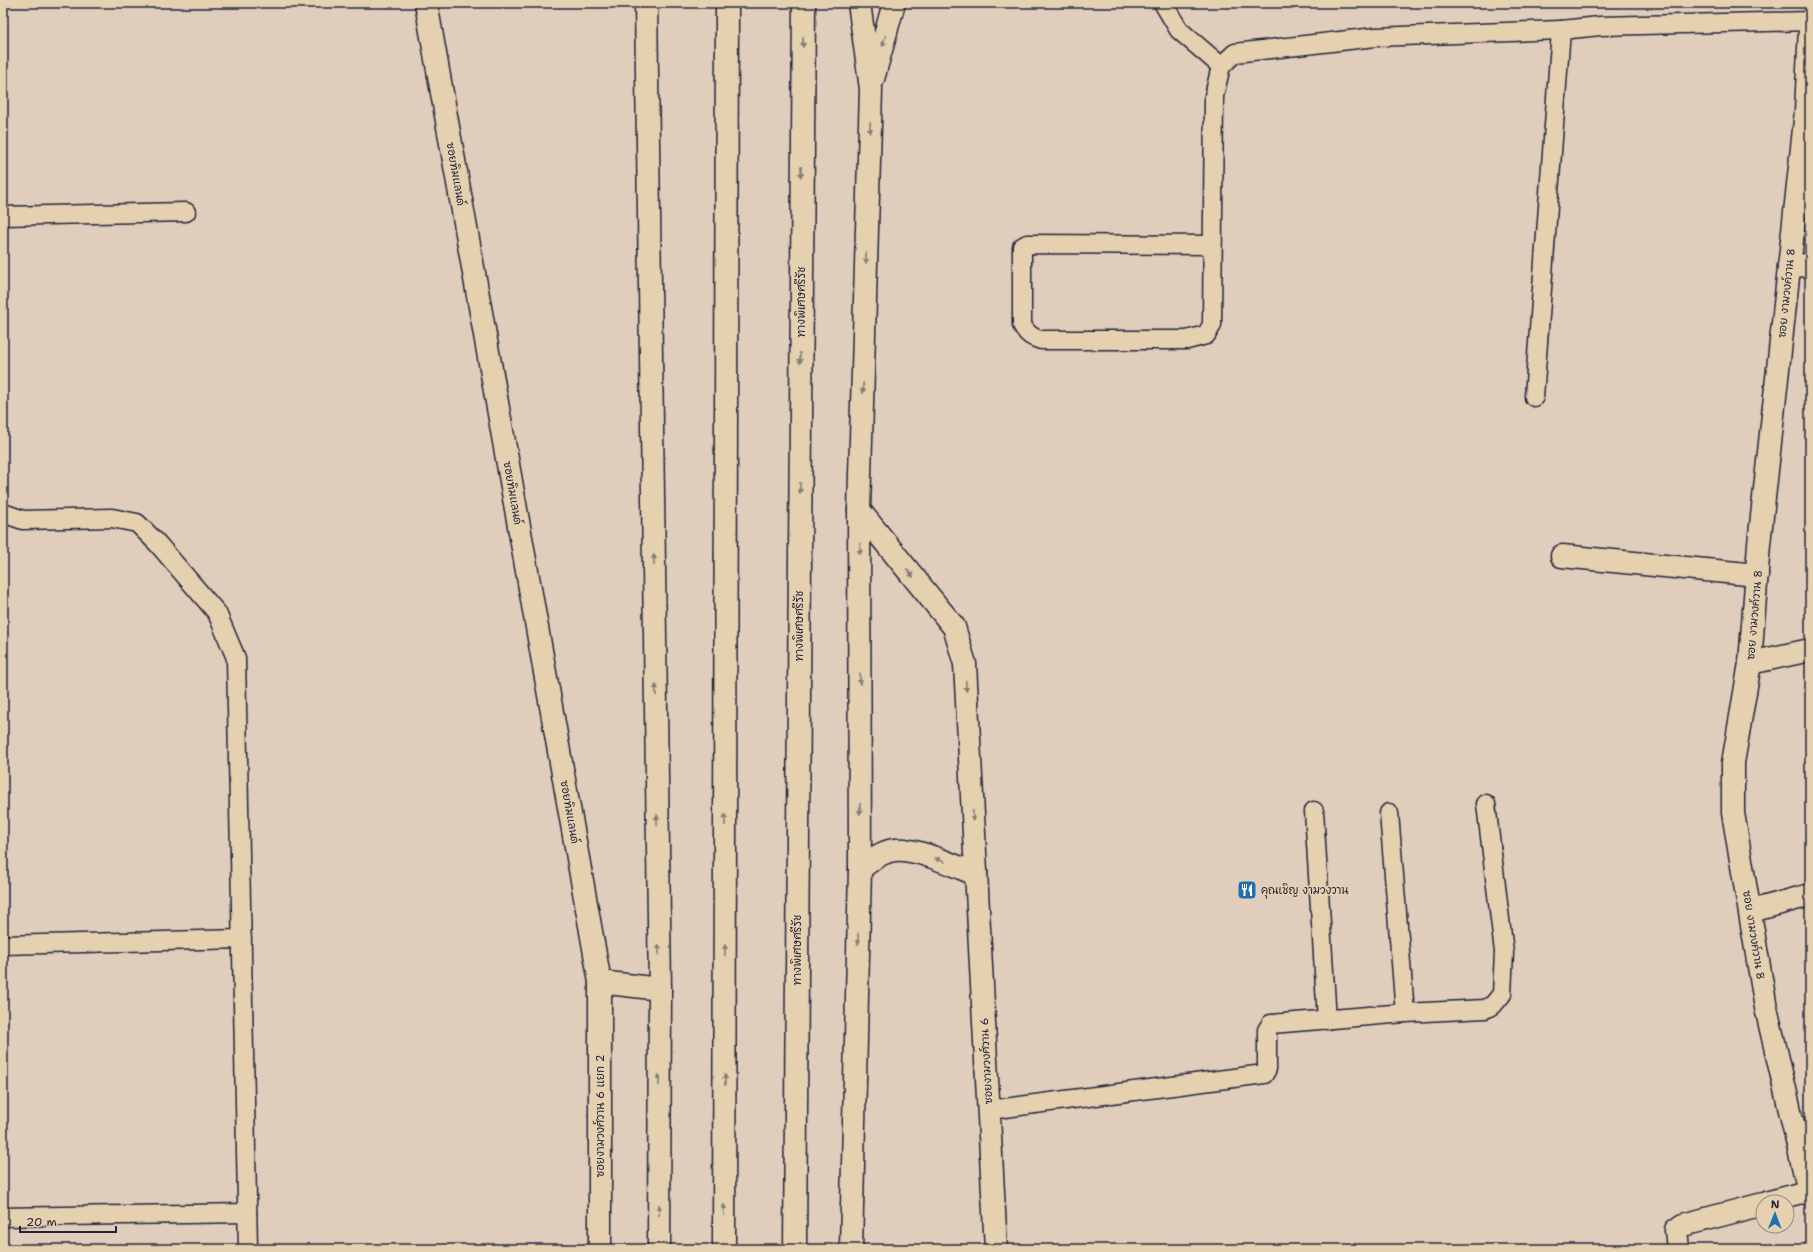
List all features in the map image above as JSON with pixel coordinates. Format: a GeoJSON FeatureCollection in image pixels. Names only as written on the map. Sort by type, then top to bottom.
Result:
{"type":"FeatureCollection","features":[{"type":"Feature","properties":{"kind":"main road","name":"ซอยทิมแลนด์"},"geometry":{"type":"LineString","coordinates":[[426,3],[600,982]]}},
{"type":"Feature","properties":{"kind":"main road"},"geometry":{"type":"LineString","coordinates":[[646,3],[660,989],[659,1249]]}},
{"type":"Feature","properties":{"kind":"main road"},"geometry":{"type":"LineString","coordinates":[[724,1249],[727,3]]}},
{"type":"Feature","properties":{"kind":"main road","name":"ทางพิเศษศรีรัช"},"geometry":{"type":"LineString","coordinates":[[795,1249],[804,3]]}},
{"type":"Feature","properties":{"kind":"main road"},"geometry":{"type":"LineString","coordinates":[[851,1249],[860,869],[859,510],[871,89],[859,3]]}},
{"type":"Feature","properties":{"kind":"main road"},"geometry":{"type":"LineString","coordinates":[[871,89],[894,3]]}},
{"type":"Feature","properties":{"kind":"main road","name":"ซอย งามวงค์วาน 8"},"geometry":{"type":"LineString","coordinates":[[1810,27],[1800,265],[1757,575],[1750,663],[1733,763],[1733,813],[1751,911],[1766,1008],[1810,1193]]}},
{"type":"Feature","properties":{"kind":"main road","name":"ซอยงามวงศ์วาน 6"},"geometry":{"type":"LineString","coordinates":[[859,510],[954,627],[965,664],[996,1249]]}},
{"type":"Feature","properties":{"kind":"main road"},"geometry":{"type":"LineString","coordinates":[[1562,556],[1757,575]]}},
{"type":"Feature","properties":{"kind":"main road"},"geometry":{"type":"LineString","coordinates":[[1750,663],[1810,650]]}},
{"type":"Feature","properties":{"kind":"main road"},"geometry":{"type":"LineString","coordinates":[[860,869],[878,856],[894,850],[912,850],[976,874]]}},
{"type":"Feature","properties":{"kind":"main road"},"geometry":{"type":"LineString","coordinates":[[1751,911],[1810,895]]}},
{"type":"Feature","properties":{"kind":"main road"},"geometry":{"type":"LineString","coordinates":[[600,982],[660,989]]}},
{"type":"Feature","properties":{"kind":"main road","name":"ซอยงามวงศ์วาน 6 แยก 2"},"geometry":{"type":"LineString","coordinates":[[600,982],[600,1249]]}},
{"type":"Feature","properties":{"kind":"main road"},"geometry":{"type":"LineString","coordinates":[[1795,1196],[1810,1193]]}},
{"type":"Feature","properties":{"kind":"main road"},"geometry":{"type":"LineString","coordinates":[[1678,1249],[1676,1230],[1683,1225],[1755,1206]]}},
{"type":"Feature","properties":{"kind":"lane"},"geometry":{"type":"LineString","coordinates":[[1163,3],[1179,30],[1221,66]]}},
{"type":"Feature","properties":{"kind":"lane"},"geometry":{"type":"LineString","coordinates":[[1212,245],[1026,244],[1022,247],[1022,324],[1026,333],[1041,340],[1187,340],[1206,335],[1212,325],[1214,96],[1221,66],[1235,53],[1374,36],[1561,30],[1600,26],[1810,21]]}},
{"type":"Feature","properties":{"kind":"lane"},"geometry":{"type":"LineString","coordinates":[[1534,397],[1561,30]]}},
{"type":"Feature","properties":{"kind":"lane"},"geometry":{"type":"LineString","coordinates":[[3,216],[186,212]]}},
{"type":"Feature","properties":{"kind":"lane"},"geometry":{"type":"LineString","coordinates":[[3,513],[23,520],[112,518],[137,523],[158,544],[217,613],[236,658],[248,1249]]}},
{"type":"Feature","properties":{"kind":"lane"},"geometry":{"type":"LineString","coordinates":[[989,1110],[1264,1074],[1267,1069],[1266,1030],[1271,1024],[1405,1013],[1485,1009],[1493,1005],[1502,994],[1504,952],[1486,804]]}},
{"type":"Feature","properties":{"kind":"lane"},"geometry":{"type":"LineString","coordinates":[[1314,811],[1327,1020]]}},
{"type":"Feature","properties":{"kind":"lane"},"geometry":{"type":"LineString","coordinates":[[1389,813],[1405,1013]]}},
{"type":"Feature","properties":{"kind":"lane"},"geometry":{"type":"LineString","coordinates":[[3,945],[242,939]]}},
{"type":"Feature","properties":{"kind":"lane"},"geometry":{"type":"LineString","coordinates":[[3,1217],[247,1213]]}},
{"type":"Feature","properties":{"kind":"place","name":"คุณเชิญ งามวงวาน"},"geometry":{"type":"Point","coordinates":[1247,890]}}]}
